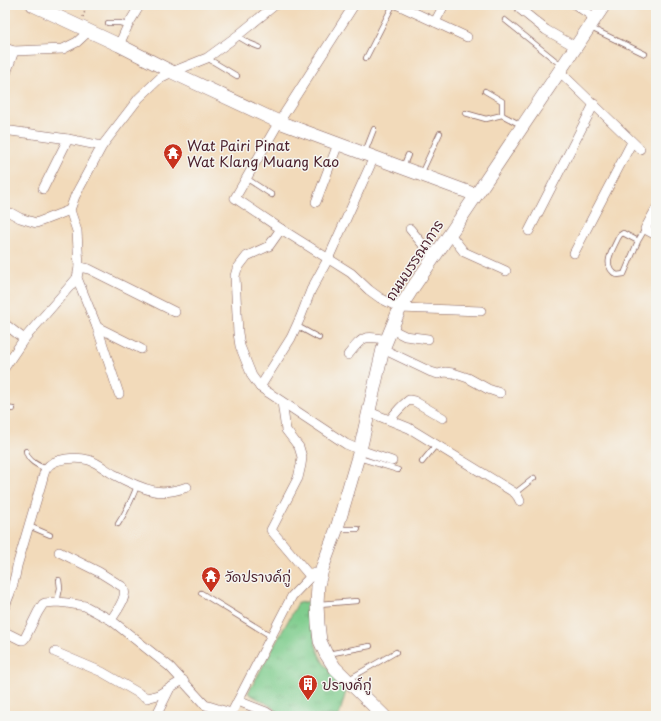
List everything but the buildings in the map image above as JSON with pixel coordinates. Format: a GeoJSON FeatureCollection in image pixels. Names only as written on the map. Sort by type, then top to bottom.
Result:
{"type":"FeatureCollection","features":[{"type":"Feature","properties":{"kind":"street"},"geometry":{"type":"LineString","coordinates":[[33,5],[279,122],[476,195]]}},
{"type":"Feature","properties":{"kind":"street"},"geometry":{"type":"LineString","coordinates":[[119,45],[140,5]]}},
{"type":"Feature","properties":{"kind":"street"},"geometry":{"type":"LineString","coordinates":[[5,367],[24,339],[77,278],[79,267],[77,231],[70,210],[75,196],[102,146],[139,98],[160,78],[207,58],[275,5]]}},
{"type":"Feature","properties":{"kind":"street"},"geometry":{"type":"LineString","coordinates":[[354,5],[279,122],[235,198],[350,273],[380,298],[400,308],[481,311]]}},
{"type":"Feature","properties":{"kind":"street"},"geometry":{"type":"LineString","coordinates":[[398,5],[467,37]]}},
{"type":"Feature","properties":{"kind":"street"},"geometry":{"type":"LineString","coordinates":[[435,22],[444,5]]}},
{"type":"Feature","properties":{"kind":"street"},"geometry":{"type":"LineString","coordinates":[[576,5],[592,23]]}},
{"type":"Feature","properties":{"kind":"street","name":"ถนนบรรณาการ"},"geometry":{"type":"LineString","coordinates":[[384,716],[335,668],[326,654],[320,640],[317,604],[318,585],[323,566],[337,528],[358,454],[386,339],[400,308],[414,286],[604,5]]}},
{"type":"Feature","properties":{"kind":"street"},"geometry":{"type":"LineString","coordinates":[[520,9],[546,30],[576,46]]}},
{"type":"Feature","properties":{"kind":"street"},"geometry":{"type":"LineString","coordinates":[[5,76],[9,49],[63,49],[77,42],[89,31]]}},
{"type":"Feature","properties":{"kind":"street"},"geometry":{"type":"LineString","coordinates":[[561,69],[640,149]]}},
{"type":"Feature","properties":{"kind":"street"},"geometry":{"type":"LineString","coordinates":[[529,231],[594,104]]}},
{"type":"Feature","properties":{"kind":"street"},"geometry":{"type":"LineString","coordinates":[[5,131],[68,139],[102,146]]}},
{"type":"Feature","properties":{"kind":"street"},"geometry":{"type":"LineString","coordinates":[[43,189],[68,139]]}},
{"type":"Feature","properties":{"kind":"street"},"geometry":{"type":"LineString","coordinates":[[574,253],[632,142]]}},
{"type":"Feature","properties":{"kind":"street"},"geometry":{"type":"LineString","coordinates":[[316,202],[338,144]]}},
{"type":"Feature","properties":{"kind":"street"},"geometry":{"type":"LineString","coordinates":[[260,387],[285,348],[302,316],[311,290],[328,259],[369,155]]}},
{"type":"Feature","properties":{"kind":"street"},"geometry":{"type":"LineString","coordinates":[[656,209],[645,229],[656,235]]}},
{"type":"Feature","properties":{"kind":"street"},"geometry":{"type":"LineString","coordinates":[[12,213],[20,218],[36,223],[70,210]]}},
{"type":"Feature","properties":{"kind":"street"},"geometry":{"type":"LineString","coordinates":[[281,229],[269,246],[247,256],[237,269],[235,276],[240,346],[252,376],[260,387],[346,444],[358,454],[392,461]]}},
{"type":"Feature","properties":{"kind":"street"},"geometry":{"type":"LineString","coordinates":[[410,229],[434,258]]}},
{"type":"Feature","properties":{"kind":"street"},"geometry":{"type":"LineString","coordinates":[[450,234],[464,252],[506,271]]}},
{"type":"Feature","properties":{"kind":"street"},"geometry":{"type":"LineString","coordinates":[[79,267],[89,269],[175,312]]}},
{"type":"Feature","properties":{"kind":"street"},"geometry":{"type":"LineString","coordinates":[[77,278],[97,327],[119,394]]}},
{"type":"Feature","properties":{"kind":"street"},"geometry":{"type":"LineString","coordinates":[[5,324],[24,339]]}},
{"type":"Feature","properties":{"kind":"street"},"geometry":{"type":"LineString","coordinates":[[97,327],[141,349]]}},
{"type":"Feature","properties":{"kind":"street"},"geometry":{"type":"LineString","coordinates":[[348,355],[359,342],[366,337],[386,339],[405,336],[428,339]]}},
{"type":"Feature","properties":{"kind":"street"},"geometry":{"type":"LineString","coordinates":[[386,339],[431,372],[438,374],[445,372],[453,373],[468,378],[488,389],[500,393]]}},
{"type":"Feature","properties":{"kind":"street"},"geometry":{"type":"LineString","coordinates":[[390,420],[409,400],[442,418]]}},
{"type":"Feature","properties":{"kind":"street"},"geometry":{"type":"LineString","coordinates":[[282,402],[286,430],[299,447],[302,457],[302,465],[298,478],[270,530],[310,576]]}},
{"type":"Feature","properties":{"kind":"street"},"geometry":{"type":"LineString","coordinates":[[369,412],[409,428],[518,497]]}},
{"type":"Feature","properties":{"kind":"street"},"geometry":{"type":"LineString","coordinates":[[5,606],[8,593],[15,582],[18,566],[46,469],[54,462],[62,459],[77,458],[89,460],[137,486],[153,491],[165,492],[187,487]]}},
{"type":"Feature","properties":{"kind":"street"},"geometry":{"type":"LineString","coordinates":[[59,552],[99,572],[123,587],[125,593],[121,604],[111,620]]}},
{"type":"Feature","properties":{"kind":"street"},"geometry":{"type":"LineString","coordinates":[[5,632],[23,640],[38,612],[43,604],[46,603],[56,602],[85,606],[111,620],[170,667],[205,705],[231,714],[292,596],[310,576],[323,566]]}},
{"type":"Feature","properties":{"kind":"street"},"geometry":{"type":"LineString","coordinates":[[55,652],[102,672],[147,698],[158,695],[183,680]]}},
{"type":"Feature","properties":{"kind":"street"},"geometry":{"type":"LineString","coordinates":[[156,716],[170,688]]}},
{"type":"Feature","properties":{"kind":"street"},"geometry":{"type":"LineString","coordinates":[[238,701],[266,712],[272,716]]}},
{"type":"Feature","properties":{"kind":"lane"},"geometry":{"type":"LineString","coordinates":[[366,58],[394,5]]}},
{"type":"Feature","properties":{"kind":"lane"},"geometry":{"type":"LineString","coordinates":[[505,20],[561,69]]}},
{"type":"Feature","properties":{"kind":"lane"},"geometry":{"type":"LineString","coordinates":[[108,23],[120,23],[128,26]]}},
{"type":"Feature","properties":{"kind":"lane"},"geometry":{"type":"LineString","coordinates":[[592,23],[645,54]]}},
{"type":"Feature","properties":{"kind":"lane"},"geometry":{"type":"LineString","coordinates":[[237,36],[259,47]]}},
{"type":"Feature","properties":{"kind":"lane"},"geometry":{"type":"LineString","coordinates":[[207,58],[237,76]]}},
{"type":"Feature","properties":{"kind":"lane"},"geometry":{"type":"LineString","coordinates":[[485,91],[502,101],[502,115]]}},
{"type":"Feature","properties":{"kind":"lane"},"geometry":{"type":"LineString","coordinates":[[465,113],[486,119],[502,115],[523,126]]}},
{"type":"Feature","properties":{"kind":"lane"},"geometry":{"type":"LineString","coordinates":[[369,155],[374,129]]}},
{"type":"Feature","properties":{"kind":"lane"},"geometry":{"type":"LineString","coordinates":[[421,174],[440,133]]}},
{"type":"Feature","properties":{"kind":"lane"},"geometry":{"type":"LineString","coordinates":[[402,167],[408,155]]}},
{"type":"Feature","properties":{"kind":"lane"},"geometry":{"type":"LineString","coordinates":[[246,178],[272,195]]}},
{"type":"Feature","properties":{"kind":"lane"},"geometry":{"type":"LineString","coordinates":[[638,241],[623,234],[618,238],[608,262],[609,268],[617,276],[624,274],[638,241],[645,229]]}},
{"type":"Feature","properties":{"kind":"lane"},"geometry":{"type":"LineString","coordinates":[[297,326],[319,338]]}},
{"type":"Feature","properties":{"kind":"lane"},"geometry":{"type":"LineString","coordinates":[[5,408],[13,409]]}},
{"type":"Feature","properties":{"kind":"lane"},"geometry":{"type":"LineString","coordinates":[[422,462],[436,445]]}},
{"type":"Feature","properties":{"kind":"lane"},"geometry":{"type":"LineString","coordinates":[[26,451],[30,460],[46,469]]}},
{"type":"Feature","properties":{"kind":"lane"},"geometry":{"type":"LineString","coordinates":[[358,454],[398,470]]}},
{"type":"Feature","properties":{"kind":"lane"},"geometry":{"type":"LineString","coordinates":[[518,497],[534,478]]}},
{"type":"Feature","properties":{"kind":"lane"},"geometry":{"type":"LineString","coordinates":[[118,524],[132,499],[137,486]]}},
{"type":"Feature","properties":{"kind":"lane"},"geometry":{"type":"LineString","coordinates":[[29,526],[50,535]]}},
{"type":"Feature","properties":{"kind":"lane"},"geometry":{"type":"LineString","coordinates":[[337,528],[358,529]]}},
{"type":"Feature","properties":{"kind":"lane"},"geometry":{"type":"LineString","coordinates":[[56,602],[60,588],[59,580]]}},
{"type":"Feature","properties":{"kind":"lane"},"geometry":{"type":"LineString","coordinates":[[201,593],[271,636]]}},
{"type":"Feature","properties":{"kind":"lane"},"geometry":{"type":"LineString","coordinates":[[317,604],[357,601]]}},
{"type":"Feature","properties":{"kind":"lane"},"geometry":{"type":"LineString","coordinates":[[326,654],[370,646]]}},
{"type":"Feature","properties":{"kind":"lane"},"geometry":{"type":"LineString","coordinates":[[347,680],[396,652]]}},
{"type":"Feature","properties":{"kind":"green space"},"geometry":{"type":"Polygon","coordinates":[[[312,601],[315,642],[321,658],[332,674],[347,688],[339,716],[281,716],[270,706],[248,693],[298,603],[312,601]]]}},
{"type":"Feature","properties":{"kind":"place","name":"Wat Pairi Pinat Wat Klang Muang Kao"},"geometry":{"type":"Point","coordinates":[173,170]}},
{"type":"Feature","properties":{"kind":"place","name":"วัดปรางค์กู่"},"geometry":{"type":"Point","coordinates":[211,593]}},
{"type":"Feature","properties":{"kind":"place","name":"ปรางค์กู่"},"geometry":{"type":"Point","coordinates":[308,701]}}]}
